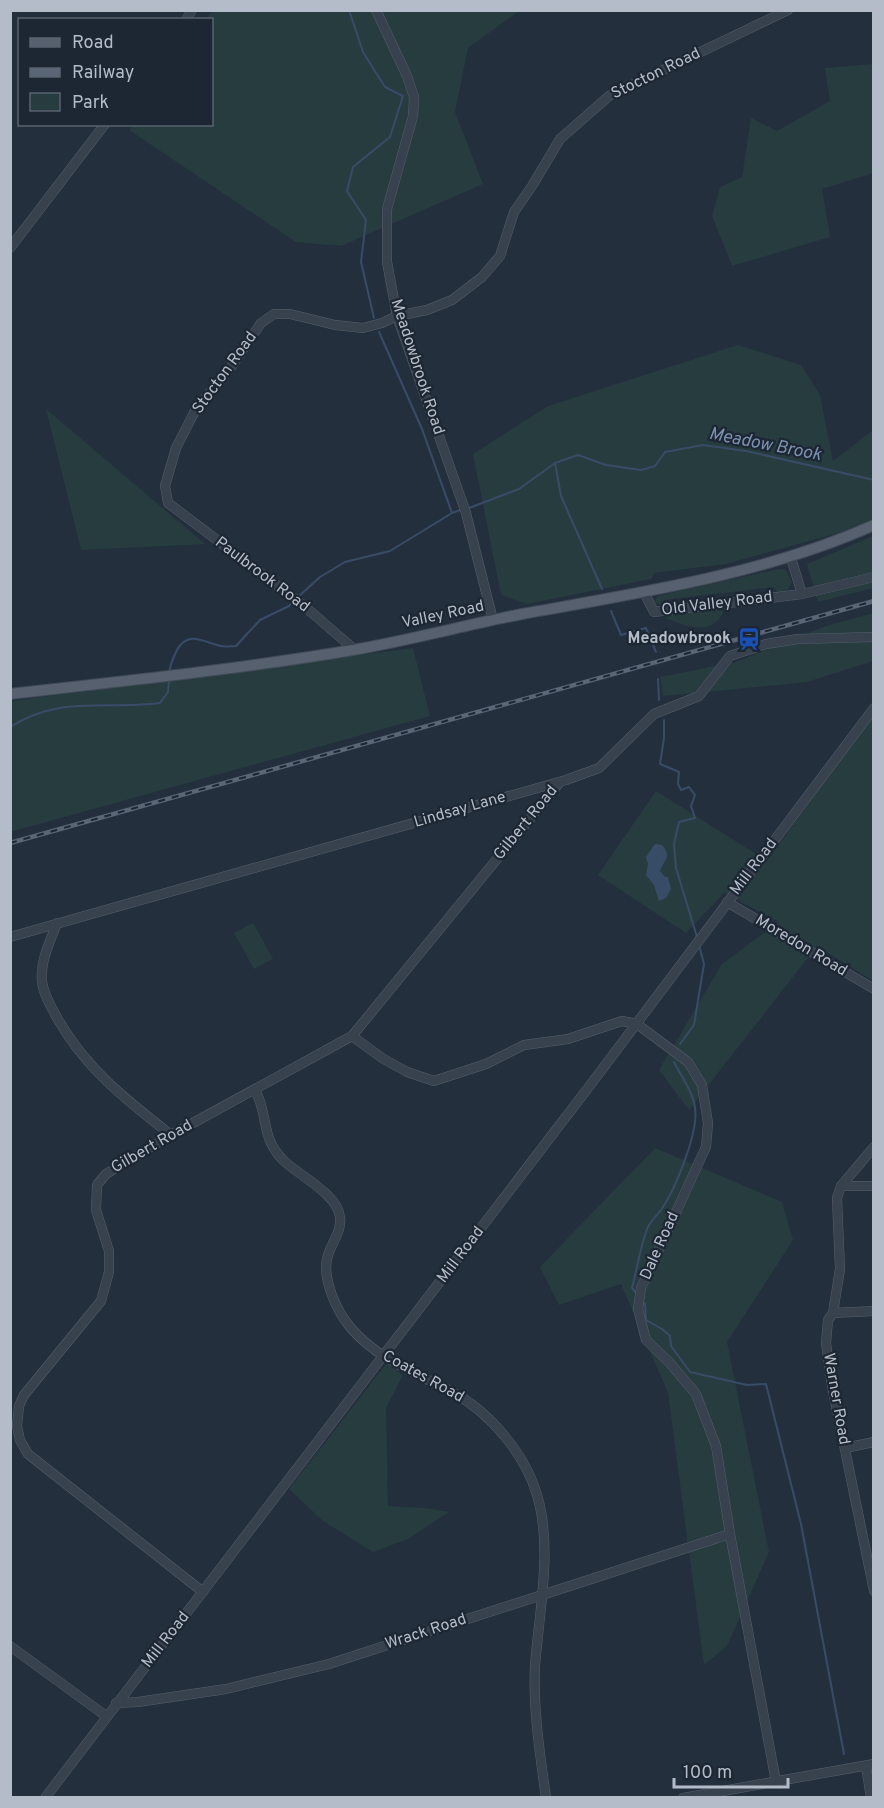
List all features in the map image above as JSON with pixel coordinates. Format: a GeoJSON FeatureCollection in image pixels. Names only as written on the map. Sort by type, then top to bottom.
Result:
{"type":"FeatureCollection","features":[{"type":"Feature","properties":{"kind":"main road","name":"Valley Road"},"geometry":{"type":"LineString","coordinates":[[10,694],[179,675],[355,650],[494,620],[644,592],[791,558],[873,525]]}},
{"type":"Feature","properties":{"kind":"street","name":"Meadowbrook Road"},"geometry":{"type":"LineString","coordinates":[[376,10],[407,76],[414,97],[413,116],[387,209],[387,262],[397,316],[461,497],[494,620]]}},
{"type":"Feature","properties":{"kind":"street","name":"Stocton Road"},"geometry":{"type":"LineString","coordinates":[[168,503],[165,486],[176,448],[196,409],[232,366],[261,323],[274,314],[290,314],[334,325],[363,328],[397,316],[427,310],[452,300],[482,277],[500,256],[514,212],[560,139],[609,96],[788,10]]}},
{"type":"Feature","properties":{"kind":"street"},"geometry":{"type":"LineString","coordinates":[[10,248],[103,126]]}},
{"type":"Feature","properties":{"kind":"street","name":"Paulbrook Road"},"geometry":{"type":"LineString","coordinates":[[168,503],[303,605],[355,650]]}},
{"type":"Feature","properties":{"kind":"street"},"geometry":{"type":"LineString","coordinates":[[791,558],[802,594]]}},
{"type":"Feature","properties":{"kind":"street","name":"Old Valley Road"},"geometry":{"type":"LineString","coordinates":[[644,592],[654,612],[802,594],[873,577]]}},
{"type":"Feature","properties":{"kind":"street","name":"Lindsay Lane"},"geometry":{"type":"LineString","coordinates":[[10,937],[560,782],[599,768],[654,714],[699,696],[730,656],[766,644],[798,639],[873,637]]}},
{"type":"Feature","properties":{"kind":"street","name":"Mill Road"},"geometry":{"type":"LineString","coordinates":[[45,1797],[384,1357],[873,708]]}},
{"type":"Feature","properties":{"kind":"street","name":"Gilbert Road"},"geometry":{"type":"LineString","coordinates":[[203,1592],[28,1454],[20,1440],[17,1426],[19,1406],[24,1395],[101,1301],[109,1272],[108,1251],[96,1210],[97,1185],[106,1174],[171,1135],[352,1036],[560,782]]}},
{"type":"Feature","properties":{"kind":"street","name":"Moredon Road"},"geometry":{"type":"LineString","coordinates":[[727,902],[873,989]]}},
{"type":"Feature","properties":{"kind":"street"},"geometry":{"type":"LineString","coordinates":[[57,923],[43,961],[42,982],[48,1003],[79,1051],[118,1094],[171,1135]]}},
{"type":"Feature","properties":{"kind":"street"},"geometry":{"type":"LineString","coordinates":[[352,1036],[382,1058],[407,1072],[434,1081],[486,1064],[524,1045],[568,1039],[622,1021],[637,1024]]}},
{"type":"Feature","properties":{"kind":"street","name":"Dale Road"},"geometry":{"type":"LineString","coordinates":[[637,1024],[688,1062],[702,1085],[708,1123],[706,1147],[641,1288],[638,1309],[646,1340],[669,1362],[696,1395],[716,1446],[776,1782]]}},
{"type":"Feature","properties":{"kind":"street","name":"Coates Road"},"geometry":{"type":"LineString","coordinates":[[255,1090],[262,1105],[266,1131],[274,1149],[290,1167],[319,1188],[339,1210],[340,1225],[326,1262],[326,1272],[336,1303],[350,1327],[384,1357],[475,1406],[516,1452],[535,1488],[544,1536],[535,1683],[538,1740],[546,1797]]}},
{"type":"Feature","properties":{"kind":"street"},"geometry":{"type":"LineString","coordinates":[[841,1186],[873,1147]]}},
{"type":"Feature","properties":{"kind":"street"},"geometry":{"type":"LineString","coordinates":[[841,1186],[873,1186]]}},
{"type":"Feature","properties":{"kind":"street","name":"Warner Road"},"geometry":{"type":"LineString","coordinates":[[841,1186],[837,1198],[840,1269],[833,1313],[828,1320],[826,1343],[873,1591]]}},
{"type":"Feature","properties":{"kind":"street"},"geometry":{"type":"LineString","coordinates":[[833,1313],[873,1311]]}},
{"type":"Feature","properties":{"kind":"street"},"geometry":{"type":"LineString","coordinates":[[845,1448],[873,1442]]}},
{"type":"Feature","properties":{"kind":"street","name":"Wrack Road"},"geometry":{"type":"LineString","coordinates":[[116,1703],[226,1689],[329,1664],[730,1534]]}},
{"type":"Feature","properties":{"kind":"street"},"geometry":{"type":"LineString","coordinates":[[10,1646],[106,1716]]}},
{"type":"Feature","properties":{"kind":"street"},"geometry":{"type":"LineString","coordinates":[[683,1797],[870,1765],[871,1797]]}},
{"type":"Feature","properties":{"kind":"green space"},"geometry":{"type":"Polygon","coordinates":[[[212,11],[519,11],[468,48],[455,112],[483,184],[341,246],[296,242],[129,130],[132,126],[213,126],[213,18],[207,18],[212,11]]]}},
{"type":"Feature","properties":{"kind":"green space"},"geometry":{"type":"Polygon","coordinates":[[[873,64],[873,173],[822,189],[830,237],[732,266],[712,216],[720,187],[742,177],[751,118],[777,131],[830,101],[825,68],[873,64]]]}},
{"type":"Feature","properties":{"kind":"green space"},"geometry":{"type":"Polygon","coordinates":[[[738,345],[801,365],[820,395],[833,461],[873,430],[873,519],[842,532],[726,564],[654,573],[651,579],[527,604],[501,595],[473,454],[548,406],[738,345]]]}},
{"type":"Feature","properties":{"kind":"green space"},"geometry":{"type":"Polygon","coordinates":[[[46,409],[205,544],[81,550],[46,409]]]}},
{"type":"Feature","properties":{"kind":"green space"},"geometry":{"type":"Polygon","coordinates":[[[873,536],[873,588],[818,602],[807,564],[873,536]]]}},
{"type":"Feature","properties":{"kind":"green space"},"geometry":{"type":"Polygon","coordinates":[[[779,569],[786,570],[792,582],[787,590],[778,594],[774,587],[663,600],[660,605],[654,601],[658,596],[779,569]]]}},
{"type":"Feature","properties":{"kind":"green space"},"geometry":{"type":"Polygon","coordinates":[[[721,610],[723,612],[718,620],[706,627],[690,626],[666,618],[666,615],[721,610]]]}},
{"type":"Feature","properties":{"kind":"green space"},"geometry":{"type":"Polygon","coordinates":[[[873,613],[873,661],[807,682],[663,696],[660,677],[736,662],[826,626],[873,613]]]}},
{"type":"Feature","properties":{"kind":"green space"},"geometry":{"type":"Polygon","coordinates":[[[413,648],[430,716],[10,832],[11,701],[413,648]]]}},
{"type":"Feature","properties":{"kind":"green space"},"geometry":{"type":"Polygon","coordinates":[[[873,715],[873,981],[817,946],[689,1110],[659,1070],[722,964],[779,922],[724,893],[686,933],[598,875],[656,791],[767,861],[873,715]]]}},
{"type":"Feature","properties":{"kind":"green space"},"geometry":{"type":"Polygon","coordinates":[[[253,923],[273,959],[254,969],[234,933],[253,923]]]}},
{"type":"Feature","properties":{"kind":"green space"},"geometry":{"type":"Polygon","coordinates":[[[655,1148],[782,1202],[793,1240],[727,1342],[769,1552],[727,1646],[704,1665],[668,1393],[621,1284],[559,1305],[540,1267],[655,1148]]]}},
{"type":"Feature","properties":{"kind":"green space"},"geometry":{"type":"Polygon","coordinates":[[[386,1364],[403,1375],[386,1408],[388,1506],[449,1512],[408,1539],[373,1552],[323,1521],[289,1489],[386,1364]]]}},
{"type":"Feature","properties":{"kind":"water"},"geometry":{"type":"Polygon","coordinates":[[[655,844],[662,845],[667,853],[667,858],[660,871],[668,877],[671,889],[666,898],[659,901],[654,885],[646,875],[648,864],[646,857],[655,844]]]}},
{"type":"Feature","properties":{"kind":"waterway"},"geometry":{"type":"LineString","coordinates":[[349,10],[363,52],[385,87],[403,96],[390,137],[353,167],[347,191],[366,220],[361,262],[374,318]]}},
{"type":"Feature","properties":{"kind":"waterway"},"geometry":{"type":"LineString","coordinates":[[379,332],[422,429],[452,513]]}},
{"type":"Feature","properties":{"kind":"waterway","name":"Meadow Brook"},"geometry":{"type":"LineString","coordinates":[[469,508],[519,489],[555,463],[578,455],[606,465],[641,470],[655,466],[665,452],[703,445],[746,451],[874,480]]}},
{"type":"Feature","properties":{"kind":"waterway"},"geometry":{"type":"LineString","coordinates":[[555,463],[561,496],[602,589]]}},
{"type":"Feature","properties":{"kind":"waterway","name":"Meadow Brook"},"geometry":{"type":"LineString","coordinates":[[298,597],[320,577],[345,562],[390,551],[452,513],[463,509]]}},
{"type":"Feature","properties":{"kind":"waterway","name":"Meadow Brook"},"geometry":{"type":"LineString","coordinates":[[169,673],[177,650],[187,640],[198,639],[221,646],[236,646],[260,620],[289,606],[294,601]]}},
{"type":"Feature","properties":{"kind":"waterway"},"geometry":{"type":"LineString","coordinates":[[611,611],[621,635],[646,628],[656,652]]}},
{"type":"Feature","properties":{"kind":"waterway","name":"Meadow Brook"},"geometry":{"type":"LineString","coordinates":[[10,727],[29,717],[65,707],[160,703],[168,692],[169,679]]}},
{"type":"Feature","properties":{"kind":"waterway"},"geometry":{"type":"LineString","coordinates":[[658,679],[659,700]]}},
{"type":"Feature","properties":{"kind":"waterway"},"geometry":{"type":"LineString","coordinates":[[664,720],[660,764],[679,772],[678,784],[681,790],[689,787],[695,795],[691,806],[695,818],[679,822],[674,844],[676,868],[697,937]]}},
{"type":"Feature","properties":{"kind":"waterway"},"geometry":{"type":"LineString","coordinates":[[680,1044],[694,1025],[704,964],[699,945]]}},
{"type":"Feature","properties":{"kind":"waterway"},"geometry":{"type":"LineString","coordinates":[[638,1295],[632,1288],[648,1226],[663,1207],[674,1186],[694,1130],[694,1102],[674,1062]]}},
{"type":"Feature","properties":{"kind":"waterway"},"geometry":{"type":"LineString","coordinates":[[643,1302],[646,1320],[670,1336],[671,1346],[690,1372],[747,1385],[766,1384],[801,1524],[844,1754]]}},
{"type":"Feature","properties":{"kind":"railway"},"geometry":{"type":"LineString","coordinates":[[10,843],[874,601]]}},
{"type":"Feature","properties":{"kind":"place","name":"Meadowbrook"},"geometry":{"type":"Point","coordinates":[749,639]}}]}
